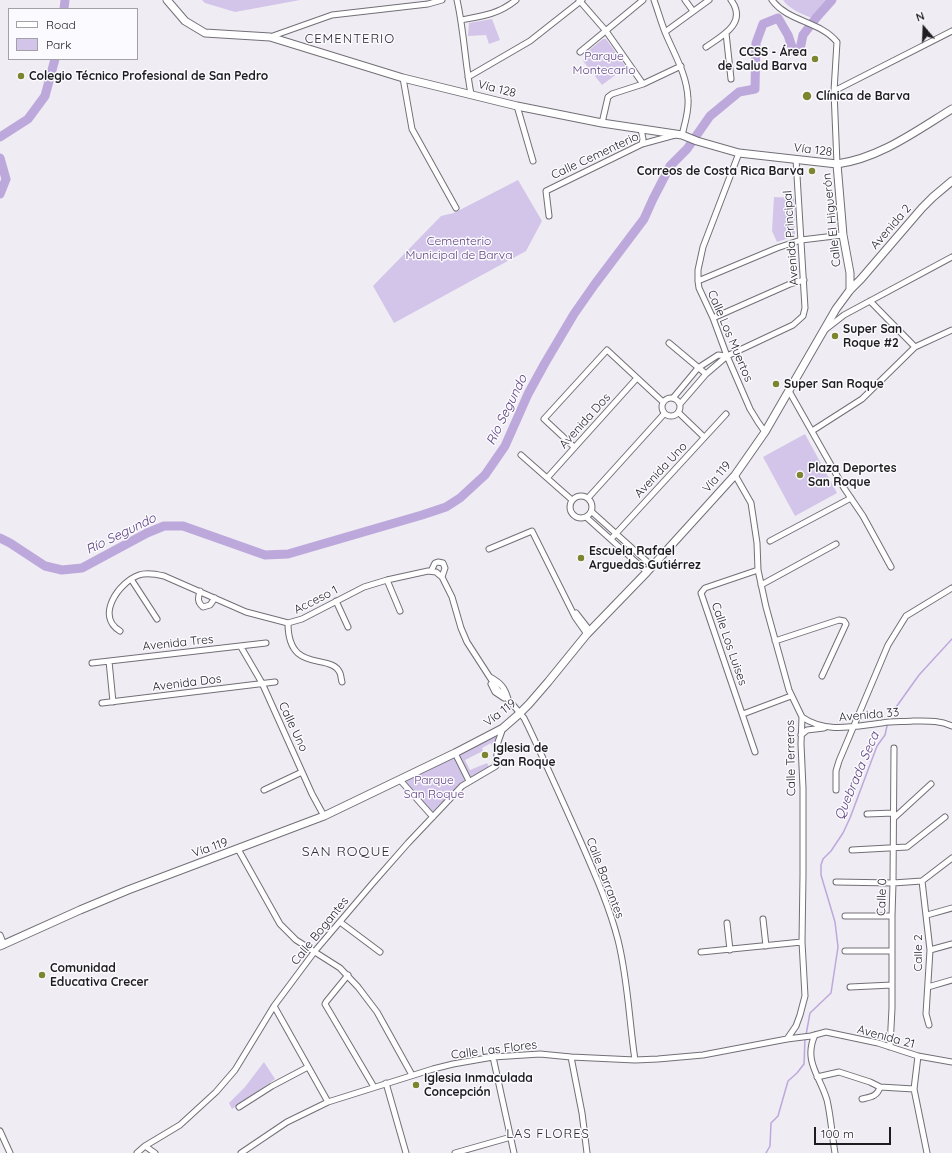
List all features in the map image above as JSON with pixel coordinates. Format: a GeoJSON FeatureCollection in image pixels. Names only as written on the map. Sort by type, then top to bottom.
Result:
{"type":"FeatureCollection","features":[{"type":"Feature","properties":{"kind":"main road","name":"Vía 128"},"geometry":{"type":"LineString","coordinates":[[166,0],[185,21],[205,33],[270,37],[403,78],[517,106],[602,123],[682,135],[697,141],[739,152],[837,164],[852,162],[866,158],[889,147],[952,109]]}},
{"type":"Feature","properties":{"kind":"main road","name":"Calle El Higuerón"},"geometry":{"type":"LineString","coordinates":[[837,164],[843,235],[850,273],[852,279],[861,279]]}},
{"type":"Feature","properties":{"kind":"main road","name":"Avenida 2"},"geometry":{"type":"LineString","coordinates":[[850,290],[932,197],[952,181]]}},
{"type":"Feature","properties":{"kind":"main road","name":"Calle El Higuerón"},"geometry":{"type":"LineString","coordinates":[[850,273],[850,290]]}},
{"type":"Feature","properties":{"kind":"main road","name":"Vía 119"},"geometry":{"type":"LineString","coordinates":[[2,945],[183,868],[238,849],[324,816],[455,753],[503,728],[519,714],[548,682],[588,632],[649,569],[735,475],[765,432],[836,309],[850,290]]}},
{"type":"Feature","properties":{"kind":"street"},"geometry":{"type":"LineString","coordinates":[[270,37],[332,15],[428,4],[442,0]]}},
{"type":"Feature","properties":{"kind":"street"},"geometry":{"type":"LineString","coordinates":[[457,0],[462,20],[471,94]]}},
{"type":"Feature","properties":{"kind":"street"},"geometry":{"type":"LineString","coordinates":[[462,20],[494,14],[508,7],[516,0]]}},
{"type":"Feature","properties":{"kind":"street"},"geometry":{"type":"LineString","coordinates":[[468,76],[530,41],[580,0],[606,31],[642,84]]}},
{"type":"Feature","properties":{"kind":"street"},"geometry":{"type":"LineString","coordinates":[[580,52],[643,0]]}},
{"type":"Feature","properties":{"kind":"street"},"geometry":{"type":"LineString","coordinates":[[654,0],[665,32],[681,66],[688,98],[687,113],[682,135]]}},
{"type":"Feature","properties":{"kind":"street"},"geometry":{"type":"LineString","coordinates":[[685,0],[693,11]]}},
{"type":"Feature","properties":{"kind":"street"},"geometry":{"type":"LineString","coordinates":[[665,32],[709,0]]}},
{"type":"Feature","properties":{"kind":"street"},"geometry":{"type":"LineString","coordinates":[[706,47],[731,29],[736,20],[735,9],[731,0]]}},
{"type":"Feature","properties":{"kind":"street"},"geometry":{"type":"LineString","coordinates":[[773,0],[786,14],[817,27],[837,42],[834,91],[837,164]]}},
{"type":"Feature","properties":{"kind":"street"},"geometry":{"type":"LineString","coordinates":[[834,91],[952,31]]}},
{"type":"Feature","properties":{"kind":"street"},"geometry":{"type":"LineString","coordinates":[[726,33],[731,80]]}},
{"type":"Feature","properties":{"kind":"street"},"geometry":{"type":"LineString","coordinates":[[602,123],[608,97],[612,94],[642,84],[681,66]]}},
{"type":"Feature","properties":{"kind":"street"},"geometry":{"type":"LineString","coordinates":[[403,78],[412,129],[456,208]]}},
{"type":"Feature","properties":{"kind":"street"},"geometry":{"type":"LineString","coordinates":[[517,106],[533,160]]}},
{"type":"Feature","properties":{"kind":"street"},"geometry":{"type":"LineString","coordinates":[[641,129],[643,139],[642,144]]}},
{"type":"Feature","properties":{"kind":"street","name":"Calle Cementerio"},"geometry":{"type":"LineString","coordinates":[[549,216],[546,191],[642,144],[682,135]]}},
{"type":"Feature","properties":{"kind":"street","name":"Calle Los Muertos"},"geometry":{"type":"LineString","coordinates":[[739,152],[703,247],[698,270],[698,281],[699,288],[750,409],[765,432]]}},
{"type":"Feature","properties":{"kind":"street","name":"Avenida Principal"},"geometry":{"type":"LineString","coordinates":[[727,356],[793,325],[803,316],[805,308],[804,280],[796,159]]}},
{"type":"Feature","properties":{"kind":"street"},"geometry":{"type":"LineString","coordinates":[[698,281],[777,248],[801,240],[843,235]]}},
{"type":"Feature","properties":{"kind":"street"},"geometry":{"type":"LineString","coordinates":[[823,331],[844,315],[952,257]]}},
{"type":"Feature","properties":{"kind":"street"},"geometry":{"type":"LineString","coordinates":[[712,318],[790,284],[804,280]]}},
{"type":"Feature","properties":{"kind":"street"},"geometry":{"type":"LineString","coordinates":[[870,301],[915,347]]}},
{"type":"Feature","properties":{"kind":"street"},"geometry":{"type":"LineString","coordinates":[[836,309],[840,314],[844,315]]}},
{"type":"Feature","properties":{"kind":"street"},"geometry":{"type":"LineString","coordinates":[[812,431],[862,399],[915,347],[952,330]]}},
{"type":"Feature","properties":{"kind":"street"},"geometry":{"type":"LineString","coordinates":[[669,343],[706,374]]}},
{"type":"Feature","properties":{"kind":"street"},"geometry":{"type":"LineString","coordinates":[[574,447],[544,419],[607,350],[663,402]]}},
{"type":"Feature","properties":{"kind":"street"},"geometry":{"type":"LineString","coordinates":[[673,398],[698,368],[718,355],[727,356]]}},
{"type":"Feature","properties":{"kind":"street"},"geometry":{"type":"LineString","coordinates":[[664,414],[673,416],[679,412],[680,404],[706,374],[727,356]]}},
{"type":"Feature","properties":{"kind":"street","name":"Avenida Dos"},"geometry":{"type":"LineString","coordinates":[[548,477],[637,378]]}},
{"type":"Feature","properties":{"kind":"street"},"geometry":{"type":"LineString","coordinates":[[790,391],[844,488],[863,516],[891,567]]}},
{"type":"Feature","properties":{"kind":"street"},"geometry":{"type":"LineString","coordinates":[[664,414],[662,408],[663,402],[667,398],[673,398],[680,404]]}},
{"type":"Feature","properties":{"kind":"street"},"geometry":{"type":"LineString","coordinates":[[679,412],[704,437]]}},
{"type":"Feature","properties":{"kind":"street"},"geometry":{"type":"LineString","coordinates":[[588,498],[664,414]]}},
{"type":"Feature","properties":{"kind":"street","name":"Avenida Uno"},"geometry":{"type":"LineString","coordinates":[[610,539],[726,414]]}},
{"type":"Feature","properties":{"kind":"street"},"geometry":{"type":"LineString","coordinates":[[521,455],[548,477],[572,500]]}},
{"type":"Feature","properties":{"kind":"street","name":"Calle Terreros"},"geometry":{"type":"LineString","coordinates":[[735,475],[750,503],[757,543],[758,570],[761,585],[791,696],[802,717],[802,942],[805,996],[796,1026],[787,1039]]}},
{"type":"Feature","properties":{"kind":"street"},"geometry":{"type":"LineString","coordinates":[[592,512],[586,517],[580,519],[574,516],[570,510],[572,500],[582,496],[588,498],[592,504],[592,512],[616,534],[649,569]]}},
{"type":"Feature","properties":{"kind":"street"},"geometry":{"type":"LineString","coordinates":[[770,541],[851,498]]}},
{"type":"Feature","properties":{"kind":"street"},"geometry":{"type":"LineString","coordinates":[[586,517],[610,539],[649,569]]}},
{"type":"Feature","properties":{"kind":"street"},"geometry":{"type":"LineString","coordinates":[[490,549],[532,531],[573,611],[578,615],[588,632]]}},
{"type":"Feature","properties":{"kind":"street"},"geometry":{"type":"LineString","coordinates":[[761,585],[836,544]]}},
{"type":"Feature","properties":{"kind":"street","name":"Acceso 1"},"geometry":{"type":"LineString","coordinates":[[131,579],[140,575],[156,574],[200,591],[246,612],[288,623],[302,619],[364,587],[387,580],[431,571],[435,563],[438,562],[443,563],[445,568],[442,577]]}},
{"type":"Feature","properties":{"kind":"street","name":"Calle Los Luises"},"geometry":{"type":"LineString","coordinates":[[755,752],[701,593],[704,588],[758,570]]}},
{"type":"Feature","properties":{"kind":"street"},"geometry":{"type":"LineString","coordinates":[[431,571],[436,572],[442,577],[452,597],[460,628],[467,642],[498,690],[519,714]]}},
{"type":"Feature","properties":{"kind":"street"},"geometry":{"type":"LineString","coordinates":[[120,631],[114,628],[111,622],[111,605],[121,587],[131,579],[157,619]]}},
{"type":"Feature","properties":{"kind":"street"},"geometry":{"type":"LineString","coordinates":[[387,580],[400,611]]}},
{"type":"Feature","properties":{"kind":"street"},"geometry":{"type":"LineString","coordinates":[[836,790],[836,771],[888,645],[906,616],[952,588]]}},
{"type":"Feature","properties":{"kind":"street"},"geometry":{"type":"LineString","coordinates":[[200,591],[198,600],[199,604],[203,607],[210,605],[215,598]]}},
{"type":"Feature","properties":{"kind":"street"},"geometry":{"type":"LineString","coordinates":[[336,601],[348,627]]}},
{"type":"Feature","properties":{"kind":"street"},"geometry":{"type":"LineString","coordinates":[[775,641],[839,620],[844,621],[846,624],[822,676]]}},
{"type":"Feature","properties":{"kind":"street"},"geometry":{"type":"LineString","coordinates":[[288,623],[290,643],[295,650],[304,658],[331,665],[340,671],[342,682]]}},
{"type":"Feature","properties":{"kind":"street","name":"Avenida Tres"},"geometry":{"type":"LineString","coordinates":[[92,663],[266,643]]}},
{"type":"Feature","properties":{"kind":"street","name":"Calle Uno"},"geometry":{"type":"LineString","coordinates":[[241,646],[262,683],[302,772],[324,816]]}},
{"type":"Feature","properties":{"kind":"street"},"geometry":{"type":"LineString","coordinates":[[109,661],[113,702]]}},
{"type":"Feature","properties":{"kind":"street","name":"Avenida Dos"},"geometry":{"type":"LineString","coordinates":[[102,703],[275,682]]}},
{"type":"Feature","properties":{"kind":"street"},"geometry":{"type":"LineString","coordinates":[[742,714],[791,696]]}},
{"type":"Feature","properties":{"kind":"street","name":"Calle Barrantes"},"geometry":{"type":"LineString","coordinates":[[519,714],[528,726],[574,826],[593,870],[611,919],[626,978],[629,999],[630,1031],[635,1060]]}},
{"type":"Feature","properties":{"kind":"street","name":"Avenida 33"},"geometry":{"type":"LineString","coordinates":[[802,717],[818,726],[829,728],[844,728],[884,722],[930,720],[952,726]]}},
{"type":"Feature","properties":{"kind":"street","name":"Calle Bogantes"},"geometry":{"type":"LineString","coordinates":[[137,1153],[145,1146],[180,1125],[216,1092],[235,1070],[274,1006],[315,951],[372,884],[462,786],[496,766],[498,742],[503,728]]}},
{"type":"Feature","properties":{"kind":"street"},"geometry":{"type":"LineString","coordinates":[[801,735],[807,730],[829,728]]}},
{"type":"Feature","properties":{"kind":"street","name":"Calle 0"},"geometry":{"type":"LineString","coordinates":[[890,1046],[894,882],[894,748]]}},
{"type":"Feature","properties":{"kind":"street"},"geometry":{"type":"LineString","coordinates":[[455,753],[469,781]]}},
{"type":"Feature","properties":{"kind":"street"},"geometry":{"type":"LineString","coordinates":[[264,790],[302,772]]}},
{"type":"Feature","properties":{"kind":"street"},"geometry":{"type":"LineString","coordinates":[[400,780],[432,817]]}},
{"type":"Feature","properties":{"kind":"street"},"geometry":{"type":"LineString","coordinates":[[867,814],[894,815],[931,784]]}},
{"type":"Feature","properties":{"kind":"street"},"geometry":{"type":"LineString","coordinates":[[852,850],[907,847],[945,817]]}},
{"type":"Feature","properties":{"kind":"street"},"geometry":{"type":"LineString","coordinates":[[238,849],[280,924],[296,940],[333,962],[348,975],[377,1012],[412,1075]]}},
{"type":"Feature","properties":{"kind":"street"},"geometry":{"type":"LineString","coordinates":[[836,882],[922,881],[952,858]]}},
{"type":"Feature","properties":{"kind":"street","name":"Calle 2"},"geometry":{"type":"LineString","coordinates":[[922,881],[930,950],[926,1014],[929,1025]]}},
{"type":"Feature","properties":{"kind":"street"},"geometry":{"type":"LineString","coordinates":[[927,915],[952,908]]}},
{"type":"Feature","properties":{"kind":"street"},"geometry":{"type":"LineString","coordinates":[[845,916],[892,916]]}},
{"type":"Feature","properties":{"kind":"street"},"geometry":{"type":"LineString","coordinates":[[763,918],[766,946]]}},
{"type":"Feature","properties":{"kind":"street"},"geometry":{"type":"LineString","coordinates":[[340,922],[380,952]]}},
{"type":"Feature","properties":{"kind":"street"},"geometry":{"type":"LineString","coordinates":[[727,923],[730,950]]}},
{"type":"Feature","properties":{"kind":"street"},"geometry":{"type":"LineString","coordinates":[[0,934],[2,945]]}},
{"type":"Feature","properties":{"kind":"street"},"geometry":{"type":"LineString","coordinates":[[701,952],[802,942]]}},
{"type":"Feature","properties":{"kind":"street"},"geometry":{"type":"LineString","coordinates":[[930,950],[952,944]]}},
{"type":"Feature","properties":{"kind":"street"},"geometry":{"type":"LineString","coordinates":[[845,951],[892,951]]}},
{"type":"Feature","properties":{"kind":"street"},"geometry":{"type":"LineString","coordinates":[[348,975],[325,1004],[374,1087]]}},
{"type":"Feature","properties":{"kind":"street"},"geometry":{"type":"LineString","coordinates":[[928,987],[952,980]]}},
{"type":"Feature","properties":{"kind":"street"},"geometry":{"type":"LineString","coordinates":[[850,987],[892,985]]}},
{"type":"Feature","properties":{"kind":"street"},"geometry":{"type":"LineString","coordinates":[[274,1006],[328,1102]]}},
{"type":"Feature","properties":{"kind":"street"},"geometry":{"type":"LineString","coordinates":[[796,1026],[801,1037]]}},
{"type":"Feature","properties":{"kind":"street","name":"Avenida 21"},"geometry":{"type":"LineString","coordinates":[[813,1035],[826,1032],[833,1033],[890,1046],[918,1056],[952,1062]]}},
{"type":"Feature","properties":{"kind":"street"},"geometry":{"type":"LineString","coordinates":[[813,1035],[811,1045],[812,1062],[827,1100],[835,1153]]}},
{"type":"Feature","properties":{"kind":"street","name":"Calle Las Flores"},"geometry":{"type":"LineString","coordinates":[[241,1153],[288,1122],[328,1102],[412,1075],[453,1064],[494,1057],[540,1054],[572,1058],[658,1060],[703,1055],[813,1035]]}},
{"type":"Feature","properties":{"kind":"street"},"geometry":{"type":"LineString","coordinates":[[918,1056],[914,1089],[927,1153]]}},
{"type":"Feature","properties":{"kind":"street"},"geometry":{"type":"LineString","coordinates":[[494,1057],[514,1153]]}},
{"type":"Feature","properties":{"kind":"street"},"geometry":{"type":"LineString","coordinates":[[572,1058],[582,1113],[587,1153]]}},
{"type":"Feature","properties":{"kind":"street"},"geometry":{"type":"LineString","coordinates":[[239,1107],[272,1086],[308,1067]]}},
{"type":"Feature","properties":{"kind":"street"},"geometry":{"type":"LineString","coordinates":[[817,1077],[839,1072],[880,1087],[914,1089]]}},
{"type":"Feature","properties":{"kind":"street"},"geometry":{"type":"LineString","coordinates":[[386,1083],[406,1153]]}},
{"type":"Feature","properties":{"kind":"street"},"geometry":{"type":"LineString","coordinates":[[862,1099],[874,1096],[879,1091],[880,1087]]}},
{"type":"Feature","properties":{"kind":"street"},"geometry":{"type":"LineString","coordinates":[[0,1131],[10,1153]]}},
{"type":"Feature","properties":{"kind":"street"},"geometry":{"type":"LineString","coordinates":[[455,1153],[511,1138]]}},
{"type":"Feature","properties":{"kind":"street"},"geometry":{"type":"LineString","coordinates":[[145,1146],[155,1153]]}},
{"type":"Feature","properties":{"kind":"green space"},"geometry":{"type":"Polygon","coordinates":[[[202,0],[300,0],[235,12],[205,3],[202,0]]]}},
{"type":"Feature","properties":{"kind":"green space"},"geometry":{"type":"Polygon","coordinates":[[[783,0],[828,0],[812,18],[792,9],[783,0]]]}},
{"type":"Feature","properties":{"kind":"green space"},"geometry":{"type":"Polygon","coordinates":[[[492,19],[500,40],[489,44],[486,35],[468,36],[469,23],[492,19]]]}},
{"type":"Feature","properties":{"kind":"green space","name":"Parque Montecarlo"},"geometry":{"type":"Polygon","coordinates":[[[603,39],[606,39],[626,67],[602,85],[583,61],[589,56],[588,51],[603,39]]]}},
{"type":"Feature","properties":{"kind":"green space","name":"Cementerio Municipal de Barva"},"geometry":{"type":"Polygon","coordinates":[[[518,180],[542,221],[526,251],[394,323],[373,286],[441,216],[454,213],[518,180]]]}},
{"type":"Feature","properties":{"kind":"green space"},"geometry":{"type":"Polygon","coordinates":[[[774,197],[794,198],[795,236],[777,242],[772,231],[774,197]]]}},
{"type":"Feature","properties":{"kind":"green space","name":"Plaza Deportes San Roque"},"geometry":{"type":"Polygon","coordinates":[[[805,434],[837,493],[795,516],[763,457],[805,434]]]}},
{"type":"Feature","properties":{"kind":"green space"},"geometry":{"type":"Polygon","coordinates":[[[496,736],[496,758],[496,765],[470,779],[459,754],[496,736]],[[491,743],[482,748],[483,751],[465,760],[470,770],[487,763],[489,767],[494,765],[493,760],[496,758],[491,743]]]}},
{"type":"Feature","properties":{"kind":"green space","name":"Parque San Roque"},"geometry":{"type":"Polygon","coordinates":[[[455,757],[466,779],[432,812],[405,781],[455,757]]]}},
{"type":"Feature","properties":{"kind":"green space"},"geometry":{"type":"Polygon","coordinates":[[[264,1062],[275,1079],[232,1109],[229,1103],[245,1087],[264,1062]]]}},
{"type":"Feature","properties":{"kind":"waterway"},"geometry":{"type":"LineString","coordinates":[[64,8],[65,0]]}},
{"type":"Feature","properties":{"kind":"waterway","name":"Río Segundo"},"geometry":{"type":"LineString","coordinates":[[0,538],[45,566],[62,570],[82,568],[147,533],[164,526],[183,526],[265,555],[288,554],[422,515],[446,507],[460,498],[485,475],[505,446],[528,394],[545,363],[574,314],[644,219],[670,166],[687,149],[710,116],[739,92],[755,89],[756,43],[763,24],[778,18],[788,35],[793,50],[800,49],[803,35],[832,0]]}},
{"type":"Feature","properties":{"kind":"waterway"},"geometry":{"type":"LineString","coordinates":[[0,137],[28,119],[45,96],[55,60]]}},
{"type":"Feature","properties":{"kind":"waterway"},"geometry":{"type":"LineString","coordinates":[[0,158],[6,179],[0,194]]}},
{"type":"Feature","properties":{"kind":"waterway","name":"Quebrada Seca"},"geometry":{"type":"LineString","coordinates":[[806,1035],[810,1013],[831,993],[838,947],[835,922],[821,875],[821,865],[823,859],[831,851],[843,833],[850,818],[877,746],[885,735],[889,717],[919,675],[952,639]]}},
{"type":"Feature","properties":{"kind":"waterway","name":"Quebrada Seca"},"geometry":{"type":"LineString","coordinates":[[766,1153],[770,1146],[771,1123],[778,1116],[788,1081],[804,1064],[805,1038]]}},
{"type":"Feature","properties":{"kind":"place","name":"CCSS - Área de Salud Barva"},"geometry":{"type":"Point","coordinates":[815,59]}},
{"type":"Feature","properties":{"kind":"place","name":"Colegio Técnico Profesional de San Pedro"},"geometry":{"type":"Point","coordinates":[21,76]}},
{"type":"Feature","properties":{"kind":"place","name":"Clínica de Barva"},"geometry":{"type":"Point","coordinates":[807,96]}},
{"type":"Feature","properties":{"kind":"place","name":"Correos de Costa Rica Barva"},"geometry":{"type":"Point","coordinates":[812,171]}},
{"type":"Feature","properties":{"kind":"place","name":"Super San Roque #2"},"geometry":{"type":"Point","coordinates":[835,336]}},
{"type":"Feature","properties":{"kind":"place","name":"Super San Roque"},"geometry":{"type":"Point","coordinates":[776,384]}},
{"type":"Feature","properties":{"kind":"place","name":"Plaza Deportes San Roque"},"geometry":{"type":"Point","coordinates":[800,475]}},
{"type":"Feature","properties":{"kind":"place","name":"Escuela Rafael Arguedas Gutiérrez"},"geometry":{"type":"Point","coordinates":[581,558]}},
{"type":"Feature","properties":{"kind":"place","name":"Iglesia de San Roque"},"geometry":{"type":"Point","coordinates":[485,755]}},
{"type":"Feature","properties":{"kind":"place","name":"Comunidad Educativa Crecer"},"geometry":{"type":"Point","coordinates":[42,975]}},
{"type":"Feature","properties":{"kind":"place","name":"Iglesia Inmaculada Concepción"},"geometry":{"type":"Point","coordinates":[416,1085]}},
{"type":"Feature","properties":{"kind":"district","name":"CEMENTERIO"},"geometry":{"type":"Point","coordinates":[350,39]}},
{"type":"Feature","properties":{"kind":"district","name":"SAN ROQUE"},"geometry":{"type":"Point","coordinates":[346,852]}},
{"type":"Feature","properties":{"kind":"district","name":"LAS FLORES"},"geometry":{"type":"Point","coordinates":[548,1134]}}]}
